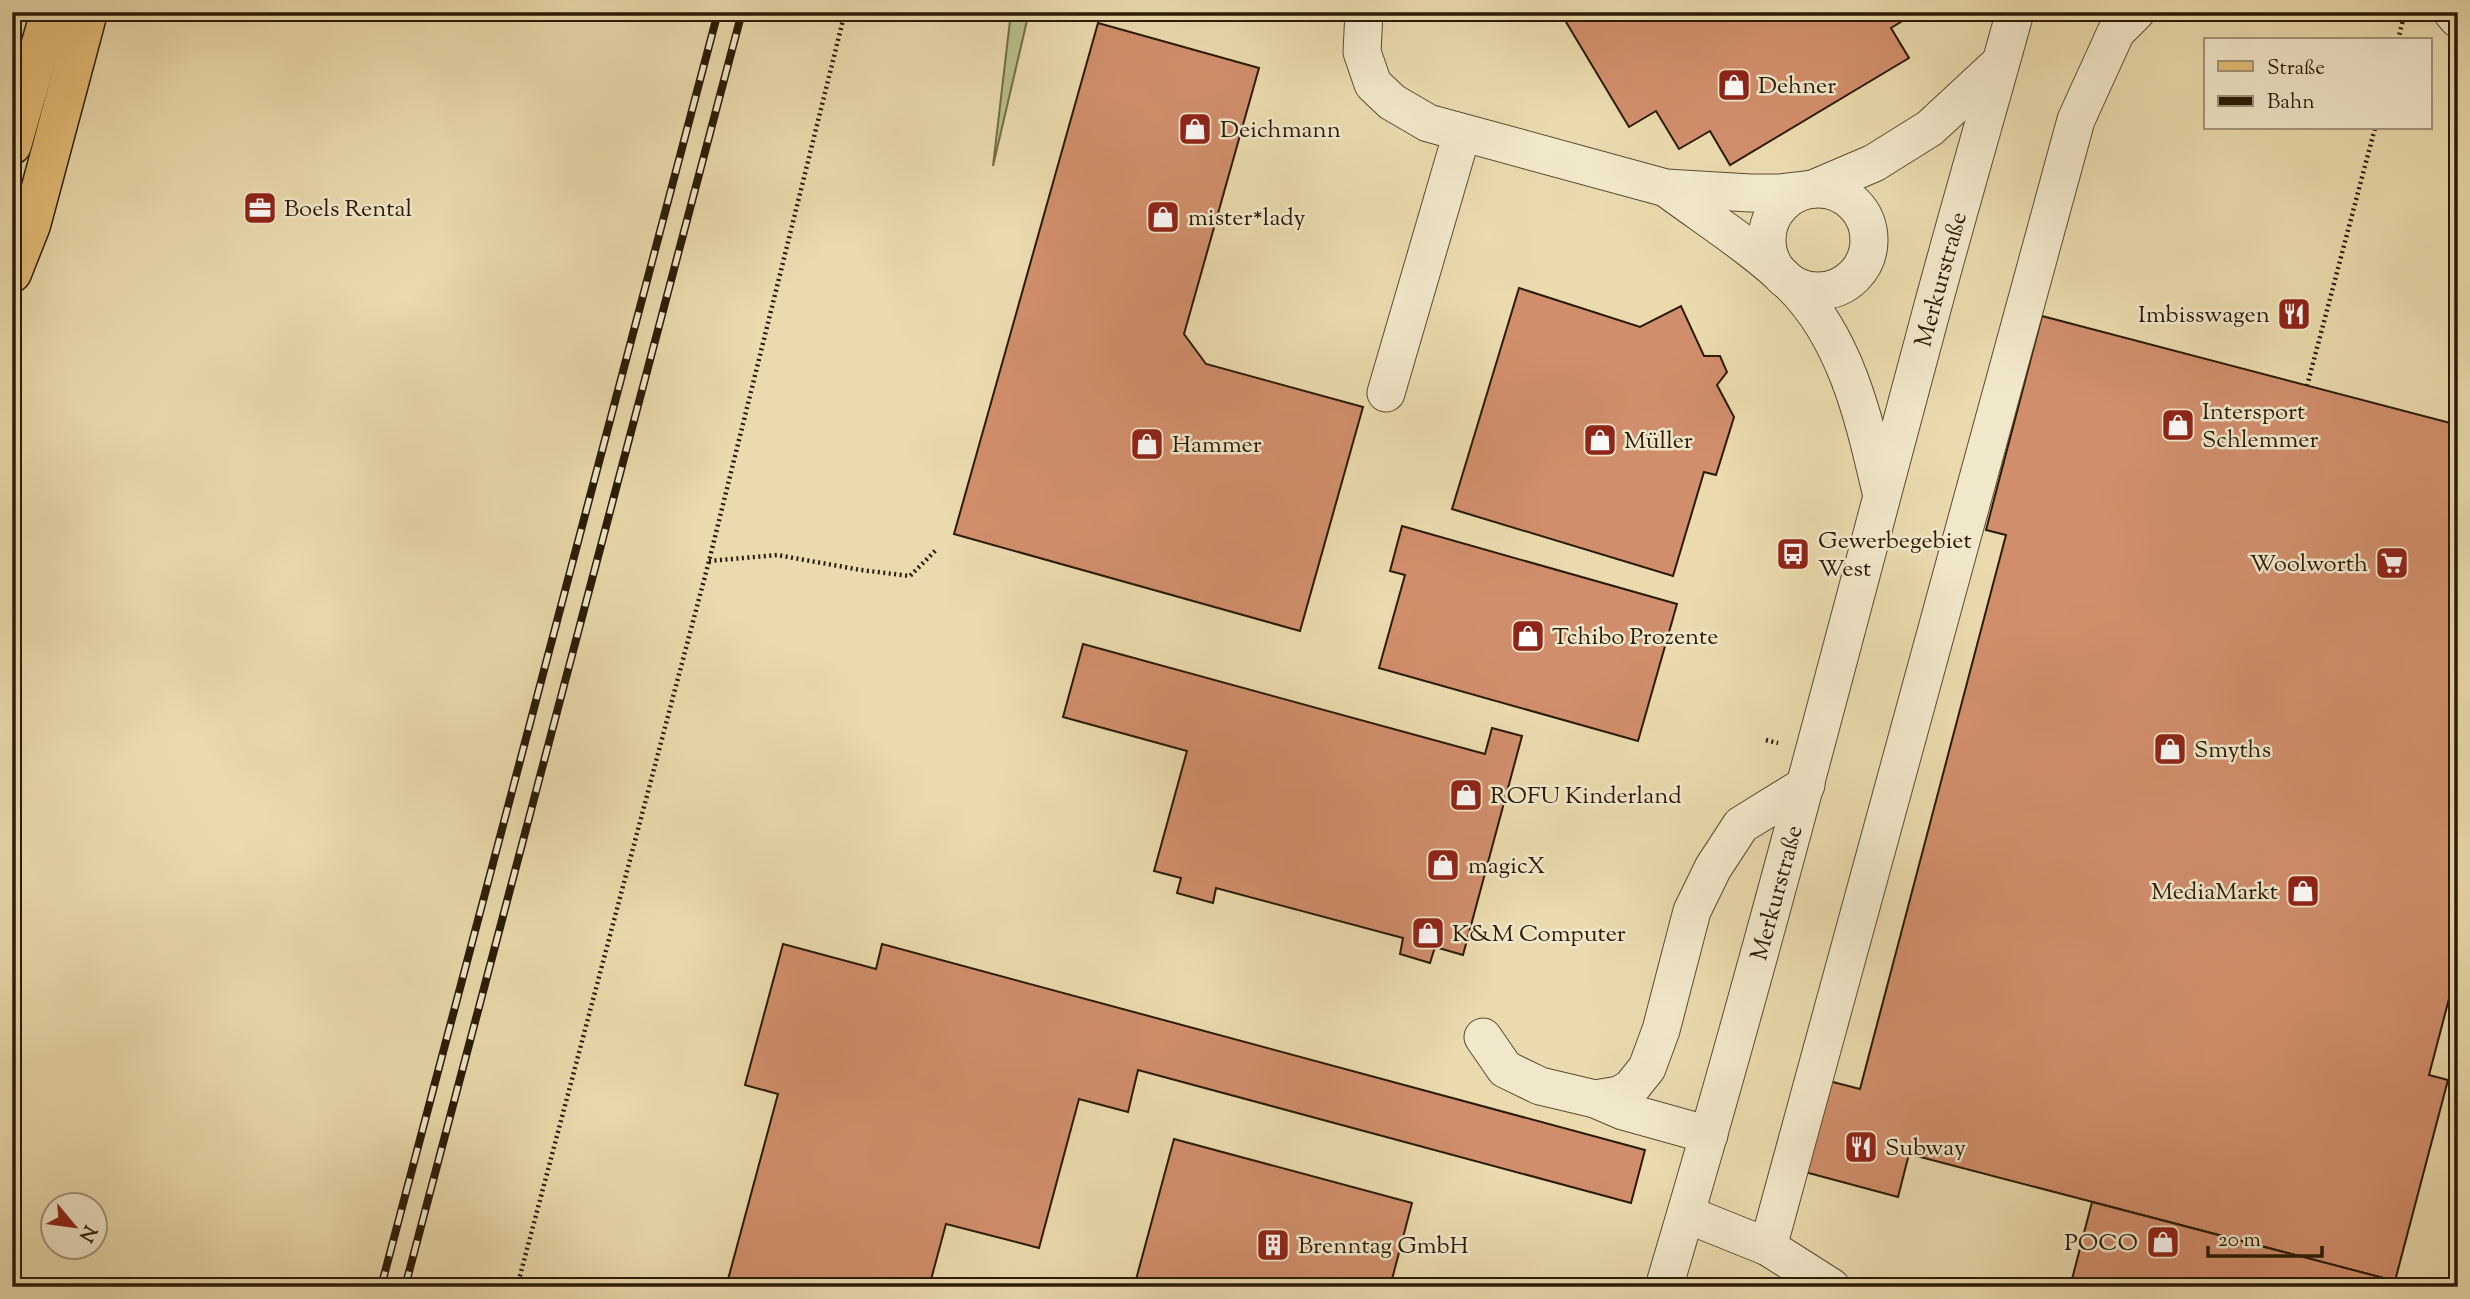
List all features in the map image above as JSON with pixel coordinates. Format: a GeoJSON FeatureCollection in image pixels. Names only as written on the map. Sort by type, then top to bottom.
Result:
{"type":"FeatureCollection","features":[{"type":"Feature","properties":{"kind":"main road"},"geometry":{"type":"LineString","coordinates":[[12,145],[50,12]]}},
{"type":"Feature","properties":{"kind":"main road"},"geometry":{"type":"LineString","coordinates":[[12,273],[31,225],[88,12]]}},
{"type":"Feature","properties":{"kind":"street","name":"Merkurstraße"},"geometry":{"type":"LineString","coordinates":[[1364,12],[1362,52],[1373,84],[1392,102],[1428,122],[1462,133],[1516,145],[1666,188],[1750,193],[1813,189],[1874,163],[1930,128],[2001,63]]}},
{"type":"Feature","properties":{"kind":"street","name":"Merkurstraße"},"geometry":{"type":"LineString","coordinates":[[1664,1287],[1806,785],[1950,242],[2015,12]]}},
{"type":"Feature","properties":{"kind":"street"},"geometry":{"type":"LineString","coordinates":[[1768,1247],[2076,120],[2116,32],[2136,12]]}},
{"type":"Feature","properties":{"kind":"street"},"geometry":{"type":"LineString","coordinates":[[2452,12],[2458,19]]}},
{"type":"Feature","properties":{"kind":"street"},"geometry":{"type":"LineString","coordinates":[[1386,393],[1462,133]]}},
{"type":"Feature","properties":{"kind":"street","name":"Merkurstraße"},"geometry":{"type":"LineString","coordinates":[[1666,188],[1790,282],[1823,324],[1844,365],[1864,423],[1882,496]]}},
{"type":"Feature","properties":{"kind":"street"},"geometry":{"type":"LineString","coordinates":[[1813,189],[1835,191],[1852,201],[1863,214],[1868,229],[1869,246],[1865,260],[1857,274],[1834,289],[1811,291],[1790,282],[1777,272],[1766,240],[1769,224],[1784,201],[1797,193],[1813,189]]}},
{"type":"Feature","properties":{"kind":"street"},"geometry":{"type":"LineString","coordinates":[[1595,1099],[1619,1095],[1632,1087],[1647,1068],[1661,1030],[1692,911],[1713,868],[1741,825],[1806,785]]}},
{"type":"Feature","properties":{"kind":"street"},"geometry":{"type":"LineString","coordinates":[[1483,1037],[1505,1069],[1540,1086],[1595,1099],[1623,1111],[1709,1135]]}},
{"type":"Feature","properties":{"kind":"street"},"geometry":{"type":"LineString","coordinates":[[1686,1214],[1768,1247],[1831,1287]]}},
{"type":"Feature","properties":{"kind":"path"},"geometry":{"type":"LineString","coordinates":[[517,1287],[709,561],[845,12]]}},
{"type":"Feature","properties":{"kind":"path"},"geometry":{"type":"LineString","coordinates":[[2398,38],[2403,20]]}},
{"type":"Feature","properties":{"kind":"path"},"geometry":{"type":"LineString","coordinates":[[2307,386],[2374,130]]}},
{"type":"Feature","properties":{"kind":"path"},"geometry":{"type":"LineString","coordinates":[[709,561],[777,555],[910,576],[937,549]]}},
{"type":"Feature","properties":{"kind":"path"},"geometry":{"type":"LineString","coordinates":[[1793,554],[1800,556]]}},
{"type":"Feature","properties":{"kind":"green space"},"geometry":{"type":"Polygon","coordinates":[[[1011,12],[1029,12],[993,166],[1011,12]]]}},
{"type":"Feature","properties":{"kind":"building","name":"Dehner"},"geometry":{"type":"Polygon","coordinates":[[[1560,12],[1917,12],[1891,28],[1909,58],[1730,165],[1710,131],[1679,149],[1656,111],[1629,127],[1560,12]]]}},
{"type":"Feature","properties":{"kind":"building"},"geometry":{"type":"Polygon","coordinates":[[[1098,23],[1259,68],[1184,334],[1206,364],[1363,407],[1300,631],[954,534],[1098,23]]]}},
{"type":"Feature","properties":{"kind":"building","name":"Müller"},"geometry":{"type":"Polygon","coordinates":[[[1519,288],[1640,327],[1681,306],[1704,356],[1720,356],[1727,372],[1717,385],[1734,417],[1716,475],[1704,472],[1673,576],[1452,509],[1519,288]]]}},
{"type":"Feature","properties":{"kind":"building"},"geometry":{"type":"Polygon","coordinates":[[[2042,316],[2458,425],[2458,997],[2450,995],[2429,1075],[2448,1080],[2395,1281],[1909,1154],[1898,1197],[1805,1172],[1829,1081],[1860,1089],[2006,535],[1986,530],[2042,316]]]}},
{"type":"Feature","properties":{"kind":"building","name":"Tchibo Prozente"},"geometry":{"type":"Polygon","coordinates":[[[1402,526],[1677,604],[1638,741],[1379,668],[1405,575],[1390,571],[1402,526]]]}},
{"type":"Feature","properties":{"kind":"building"},"geometry":{"type":"Polygon","coordinates":[[[1083,644],[1485,754],[1492,728],[1522,736],[1463,955],[1435,947],[1430,963],[1400,954],[1403,938],[1216,888],[1213,903],[1177,893],[1181,878],[1154,871],[1187,751],[1063,717],[1083,644]]]}},
{"type":"Feature","properties":{"kind":"building"},"geometry":{"type":"Polygon","coordinates":[[[783,944],[876,969],[882,944],[1645,1150],[1631,1203],[1138,1070],[1128,1112],[1079,1099],[1039,1248],[946,1224],[929,1287],[726,1287],[778,1094],[745,1085],[783,944]]]}},
{"type":"Feature","properties":{"kind":"building","name":"Brenntag GmbH"},"geometry":{"type":"Polygon","coordinates":[[[1174,1139],[1412,1203],[1390,1287],[1134,1287],[1174,1139]]]}},
{"type":"Feature","properties":{"kind":"building","name":"POCO"},"geometry":{"type":"Polygon","coordinates":[[[2092,1202],[2395,1281],[2416,1287],[2070,1287],[2092,1202]]]}},
{"type":"Feature","properties":{"kind":"railway"},"geometry":{"type":"LineString","coordinates":[[381,1287],[718,12]]}},
{"type":"Feature","properties":{"kind":"railway"},"geometry":{"type":"LineString","coordinates":[[405,1287],[742,12]]}},
{"type":"Feature","properties":{"kind":"place","name":"Dehner"},"geometry":{"type":"Point","coordinates":[1734,85]}},
{"type":"Feature","properties":{"kind":"place","name":"Deichmann"},"geometry":{"type":"Point","coordinates":[1195,129]}},
{"type":"Feature","properties":{"kind":"place","name":"Boels Rental"},"geometry":{"type":"Point","coordinates":[260,208]}},
{"type":"Feature","properties":{"kind":"place","name":"mister*lady"},"geometry":{"type":"Point","coordinates":[1163,217]}},
{"type":"Feature","properties":{"kind":"place","name":"Imbisswagen"},"geometry":{"type":"Point","coordinates":[2294,314]}},
{"type":"Feature","properties":{"kind":"place","name":"Intersport Schlemmer"},"geometry":{"type":"Point","coordinates":[2178,425]}},
{"type":"Feature","properties":{"kind":"place","name":"Müller"},"geometry":{"type":"Point","coordinates":[1600,440]}},
{"type":"Feature","properties":{"kind":"place","name":"Hammer"},"geometry":{"type":"Point","coordinates":[1147,444]}},
{"type":"Feature","properties":{"kind":"place","name":"Gewerbegebiet West"},"geometry":{"type":"Point","coordinates":[1793,554]}},
{"type":"Feature","properties":{"kind":"place","name":"Woolworth"},"geometry":{"type":"Point","coordinates":[2392,563]}},
{"type":"Feature","properties":{"kind":"place","name":"Tchibo Prozente"},"geometry":{"type":"Point","coordinates":[1528,636]}},
{"type":"Feature","properties":{"kind":"place","name":"Smyths"},"geometry":{"type":"Point","coordinates":[2170,749]}},
{"type":"Feature","properties":{"kind":"place","name":"ROFU Kinderland"},"geometry":{"type":"Point","coordinates":[1466,795]}},
{"type":"Feature","properties":{"kind":"place","name":"magicX"},"geometry":{"type":"Point","coordinates":[1443,865]}},
{"type":"Feature","properties":{"kind":"place","name":"MediaMarkt"},"geometry":{"type":"Point","coordinates":[2303,891]}},
{"type":"Feature","properties":{"kind":"place","name":"K&M Computer"},"geometry":{"type":"Point","coordinates":[1428,933]}},
{"type":"Feature","properties":{"kind":"place","name":"Subway"},"geometry":{"type":"Point","coordinates":[1861,1147]}},
{"type":"Feature","properties":{"kind":"place","name":"POCO"},"geometry":{"type":"Point","coordinates":[2163,1242]}},
{"type":"Feature","properties":{"kind":"place","name":"Brenntag GmbH"},"geometry":{"type":"Point","coordinates":[1273,1245]}}]}
